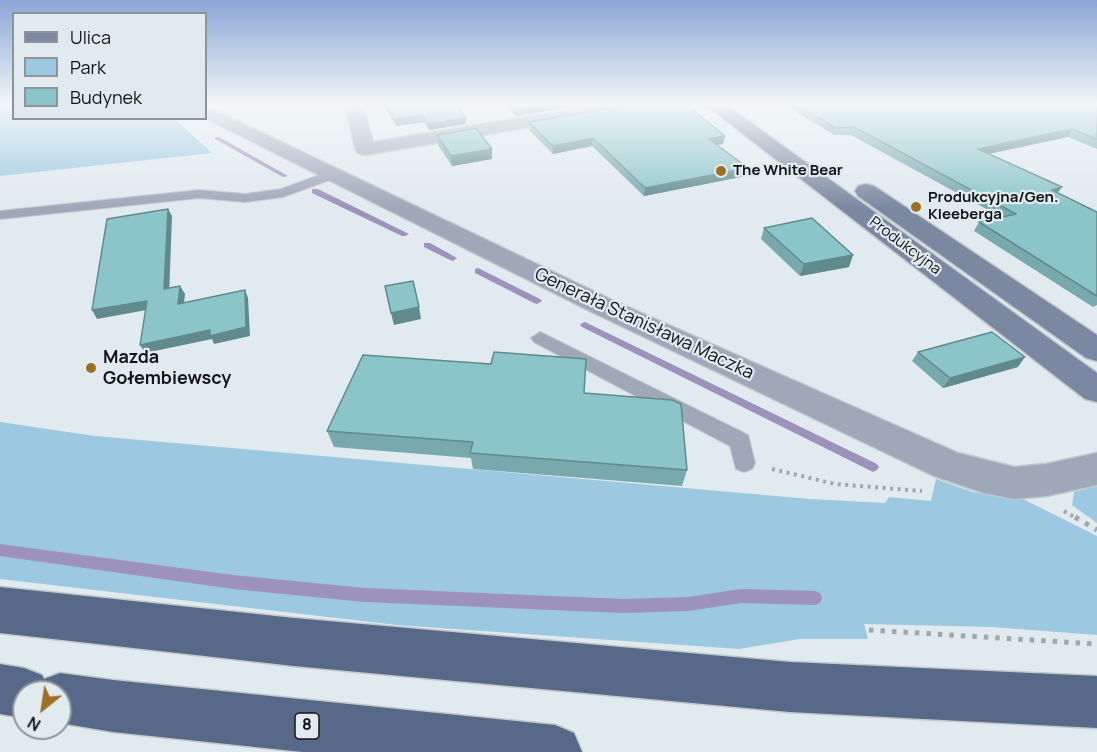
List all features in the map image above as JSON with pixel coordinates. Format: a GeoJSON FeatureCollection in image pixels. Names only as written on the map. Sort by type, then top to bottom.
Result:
{"type":"FeatureCollection","features":[{"type":"Feature","properties":{"kind":"highway"},"geometry":{"type":"LineString","coordinates":[[0,610],[294,642],[790,687],[1097,702]]}},
{"type":"Feature","properties":{"kind":"highway","name":"8"},"geometry":{"type":"LineString","coordinates":[[72,700],[555,752]]}},
{"type":"Feature","properties":{"kind":"main road","name":"Produkcyjna"},"geometry":{"type":"LineString","coordinates":[[772,138],[824,169],[1097,350]]}},
{"type":"Feature","properties":{"kind":"main road","name":"Produkcyjna"},"geometry":{"type":"LineString","coordinates":[[784,138],[1097,390]]}},
{"type":"Feature","properties":{"kind":"street","name":"Generała Stanisława Maczka"},"geometry":{"type":"LineString","coordinates":[[260,138],[596,303],[930,458],[984,477],[1014,483],[1046,480],[1097,469]]}},
{"type":"Feature","properties":{"kind":"street"},"geometry":{"type":"LineString","coordinates":[[362,138],[365,149]]}},
{"type":"Feature","properties":{"kind":"street"},"geometry":{"type":"LineString","coordinates":[[325,170],[365,149],[431,138]]}},
{"type":"Feature","properties":{"kind":"lane"},"geometry":{"type":"LineString","coordinates":[[0,215],[199,194],[245,198],[283,193],[325,170]]}},
{"type":"Feature","properties":{"kind":"lane"},"geometry":{"type":"LineString","coordinates":[[540,338],[740,441],[744,463]]}},
{"type":"Feature","properties":{"kind":"path"},"geometry":{"type":"LineString","coordinates":[[789,472],[835,484],[922,493],[930,458]]}},
{"type":"Feature","properties":{"kind":"path"},"geometry":{"type":"LineString","coordinates":[[869,630],[1097,644]]}},
{"type":"Feature","properties":{"kind":"green space"},"geometry":{"type":"Polygon","coordinates":[[[0,138],[196,138],[212,153],[0,176],[0,138]]]}},
{"type":"Feature","properties":{"kind":"green space"},"geometry":{"type":"Polygon","coordinates":[[[0,422],[95,436],[810,499],[885,503],[889,497],[931,501],[936,479],[973,492],[1021,498],[1097,536],[1097,635],[992,627],[864,624],[868,639],[800,639],[739,649],[397,625],[0,579],[0,422]]]}},
{"type":"Feature","properties":{"kind":"green space"},"geometry":{"type":"Polygon","coordinates":[[[1097,486],[1097,523],[1072,505],[1074,492],[1097,486]]]}},
{"type":"Feature","properties":{"kind":"building"},"geometry":{"type":"Polygon","coordinates":[[[439,138],[484,138],[492,149],[451,156],[439,138]]]}},
{"type":"Feature","properties":{"kind":"building"},"geometry":{"type":"Polygon","coordinates":[[[545,138],[593,138],[553,146],[545,138]]]}},
{"type":"Feature","properties":{"kind":"building"},"geometry":{"type":"Polygon","coordinates":[[[593,138],[714,138],[709,139],[748,168],[645,188],[593,138]]]}},
{"type":"Feature","properties":{"kind":"building"},"geometry":{"type":"Polygon","coordinates":[[[875,138],[1029,138],[978,149],[1062,187],[1052,190],[1097,212],[1097,296],[979,222],[1016,214],[875,138]]]}},
{"type":"Feature","properties":{"kind":"building"},"geometry":{"type":"Polygon","coordinates":[[[168,209],[164,289],[180,286],[178,304],[245,290],[246,327],[210,336],[210,330],[140,345],[147,301],[92,310],[107,219],[168,209]]]}},
{"type":"Feature","properties":{"kind":"building"},"geometry":{"type":"Polygon","coordinates":[[[812,218],[853,255],[804,264],[764,228],[812,218]]]}},
{"type":"Feature","properties":{"kind":"building"},"geometry":{"type":"Polygon","coordinates":[[[413,281],[419,307],[391,313],[385,286],[413,281]]]}},
{"type":"Feature","properties":{"kind":"building"},"geometry":{"type":"Polygon","coordinates":[[[992,332],[1025,357],[950,378],[918,352],[992,332]]]}},
{"type":"Feature","properties":{"kind":"building"},"geometry":{"type":"Polygon","coordinates":[[[494,352],[586,359],[584,393],[672,400],[681,404],[687,470],[470,453],[473,442],[327,431],[363,355],[491,364],[494,352]]]}},
{"type":"Feature","properties":{"kind":"waterway"},"geometry":{"type":"LineString","coordinates":[[217,138],[285,176]]}},
{"type":"Feature","properties":{"kind":"waterway"},"geometry":{"type":"LineString","coordinates":[[315,191],[405,234]]}},
{"type":"Feature","properties":{"kind":"waterway"},"geometry":{"type":"LineString","coordinates":[[427,245],[453,258]]}},
{"type":"Feature","properties":{"kind":"waterway"},"geometry":{"type":"LineString","coordinates":[[478,271],[537,301]]}},
{"type":"Feature","properties":{"kind":"waterway"},"geometry":{"type":"LineString","coordinates":[[585,325],[873,467]]}},
{"type":"Feature","properties":{"kind":"waterway"},"geometry":{"type":"LineString","coordinates":[[0,550],[233,582],[365,595],[623,606],[688,604],[741,596],[815,598]]}},
{"type":"Feature","properties":{"kind":"place","name":"The White Bear"},"geometry":{"type":"Point","coordinates":[721,171]}},
{"type":"Feature","properties":{"kind":"place","name":"Produkcyjna/Gen. Kleeberga"},"geometry":{"type":"Point","coordinates":[916,207]}},
{"type":"Feature","properties":{"kind":"place","name":"Mazda Gołembiewscy"},"geometry":{"type":"Point","coordinates":[91,368]}}]}
